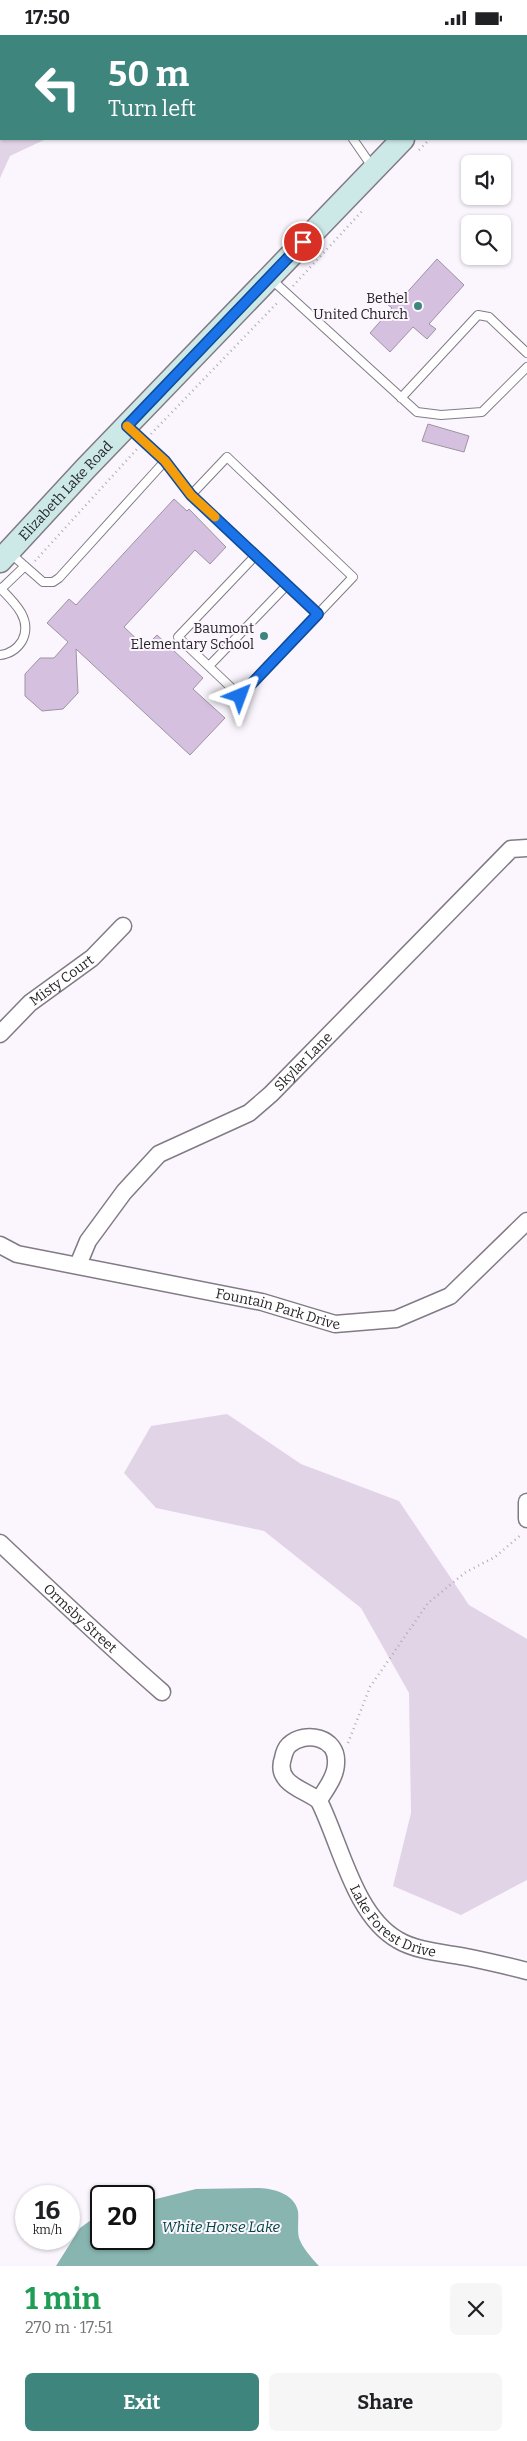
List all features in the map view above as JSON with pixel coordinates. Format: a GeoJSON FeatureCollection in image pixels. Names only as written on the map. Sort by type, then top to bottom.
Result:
{"type":"FeatureCollection","features":[{"type":"Feature","properties":{"kind":"street","name":"Elizabeth Lake Road"},"geometry":{"type":"LineString","coordinates":[[15,562],[127,426],[373,169],[409,146]]}},
{"type":"Feature","properties":{"kind":"street","name":"Skylar Lane"},"geometry":{"type":"LineString","coordinates":[[78,1265],[88,1241],[124,1191],[159,1154],[249,1113],[271,1094],[511,849],[527,848]]}},
{"type":"Feature","properties":{"kind":"street","name":"Misty Court"},"geometry":{"type":"LineString","coordinates":[[0,1034],[30,1003],[92,958],[123,926]]}},
{"type":"Feature","properties":{"kind":"street","name":"Fountain Park Drive"},"geometry":{"type":"LineString","coordinates":[[0,1245],[17,1254],[262,1302],[335,1324],[396,1319],[450,1296],[527,1221]]}},
{"type":"Feature","properties":{"kind":"street"},"geometry":{"type":"LineString","coordinates":[[526,1525],[525,1513],[527,1502]]}},
{"type":"Feature","properties":{"kind":"street","name":"Ormsby Street"},"geometry":{"type":"LineString","coordinates":[[0,1543],[52,1590],[94,1633],[162,1692]]}},
{"type":"Feature","properties":{"kind":"street"},"geometry":{"type":"LineString","coordinates":[[302,1737],[321,1738],[328,1742],[336,1757],[334,1773],[319,1800],[296,1788],[283,1772],[281,1762],[284,1754],[292,1742],[302,1737]]}},
{"type":"Feature","properties":{"kind":"street","name":"Lake Forest Drive"},"geometry":{"type":"LineString","coordinates":[[319,1800],[366,1909],[379,1928],[399,1941],[416,1946],[527,1971]]}},
{"type":"Feature","properties":{"kind":"lane"},"geometry":{"type":"LineString","coordinates":[[354,140],[373,169]]}},
{"type":"Feature","properties":{"kind":"lane"},"geometry":{"type":"LineString","coordinates":[[269,277],[417,412],[441,415],[482,413],[527,367]]}},
{"type":"Feature","properties":{"kind":"lane"},"geometry":{"type":"LineString","coordinates":[[401,398],[478,315],[489,317],[527,353]]}},
{"type":"Feature","properties":{"kind":"lane"},"geometry":{"type":"LineString","coordinates":[[127,426],[165,461],[191,495],[318,614]]}},
{"type":"Feature","properties":{"kind":"lane"},"geometry":{"type":"LineString","coordinates":[[191,495],[227,457],[353,577],[240,696],[178,637],[256,555]]}},
{"type":"Feature","properties":{"kind":"lane"},"geometry":{"type":"LineString","coordinates":[[0,655],[9,654],[19,645],[27,631],[24,619],[16,604],[0,589],[15,562],[47,583],[58,577],[165,461]]}},
{"type":"Feature","properties":{"kind":"lane"},"geometry":{"type":"LineString","coordinates":[[209,666],[287,585]]}},
{"type":"Feature","properties":{"kind":"path"},"geometry":{"type":"LineString","coordinates":[[409,146],[427,140]]}},
{"type":"Feature","properties":{"kind":"path"},"geometry":{"type":"LineString","coordinates":[[15,562],[144,442],[200,385],[368,205]]}},
{"type":"Feature","properties":{"kind":"path"},"geometry":{"type":"LineString","coordinates":[[336,1757],[352,1739],[370,1687],[428,1603],[466,1572],[495,1557],[526,1525]]}},
{"type":"Feature","properties":{"kind":"shaded area"},"geometry":{"type":"Polygon","coordinates":[[[0,140],[44,140],[10,156],[0,178],[0,140]]]}},
{"type":"Feature","properties":{"kind":"shaded area"},"geometry":{"type":"Polygon","coordinates":[[[227,1414],[301,1464],[399,1501],[469,1605],[527,1639],[527,1880],[461,1915],[393,1886],[411,1813],[409,1693],[361,1608],[264,1531],[156,1508],[124,1473],[151,1426],[227,1414]]]}},
{"type":"Feature","properties":{"kind":"water","name":"White Horse Lake"},"geometry":{"type":"Polygon","coordinates":[[[196,2189],[269,2189],[287,2196],[296,2205],[298,2211],[299,2238],[305,2249],[319,2266],[56,2266],[66,2250],[80,2250],[80,2228],[90,2221],[90,2250],[155,2250],[155,2199],[196,2189]]]}},
{"type":"Feature","properties":{"kind":"building","name":"Bethel United Church"},"geometry":{"type":"Polygon","coordinates":[[[437,259],[464,285],[429,324],[436,329],[427,339],[413,327],[390,352],[370,333],[392,308],[387,304],[397,293],[402,298],[437,259]]]}},
{"type":"Feature","properties":{"kind":"building"},"geometry":{"type":"Polygon","coordinates":[[[428,424],[469,436],[464,452],[422,441],[428,424]]]}},
{"type":"Feature","properties":{"kind":"building"},"geometry":{"type":"Polygon","coordinates":[[[174,499],[187,511],[189,509],[226,547],[210,564],[195,550],[124,627],[145,647],[157,635],[203,678],[193,689],[225,718],[190,755],[76,649],[78,693],[63,709],[42,711],[25,696],[25,674],[40,658],[54,658],[68,642],[47,623],[69,599],[76,605],[174,499]]]}},
{"type":"Feature","properties":{"kind":"slow traffic"},"geometry":{"type":"LineString","coordinates":[[127,426],[165,461],[191,495],[215,517]]}},
{"type":"Feature","properties":{"kind":"place","name":"Bethel United Church"},"geometry":{"type":"Point","coordinates":[418,306]}},
{"type":"Feature","properties":{"kind":"place","name":"Baumont Elementary School"},"geometry":{"type":"Point","coordinates":[264,636]}},
{"type":"Feature","properties":{"kind":"route"},"geometry":{"type":"LineString","coordinates":[[240,696],[318,614],[191,495],[165,461],[127,426],[303,242]]}}]}
